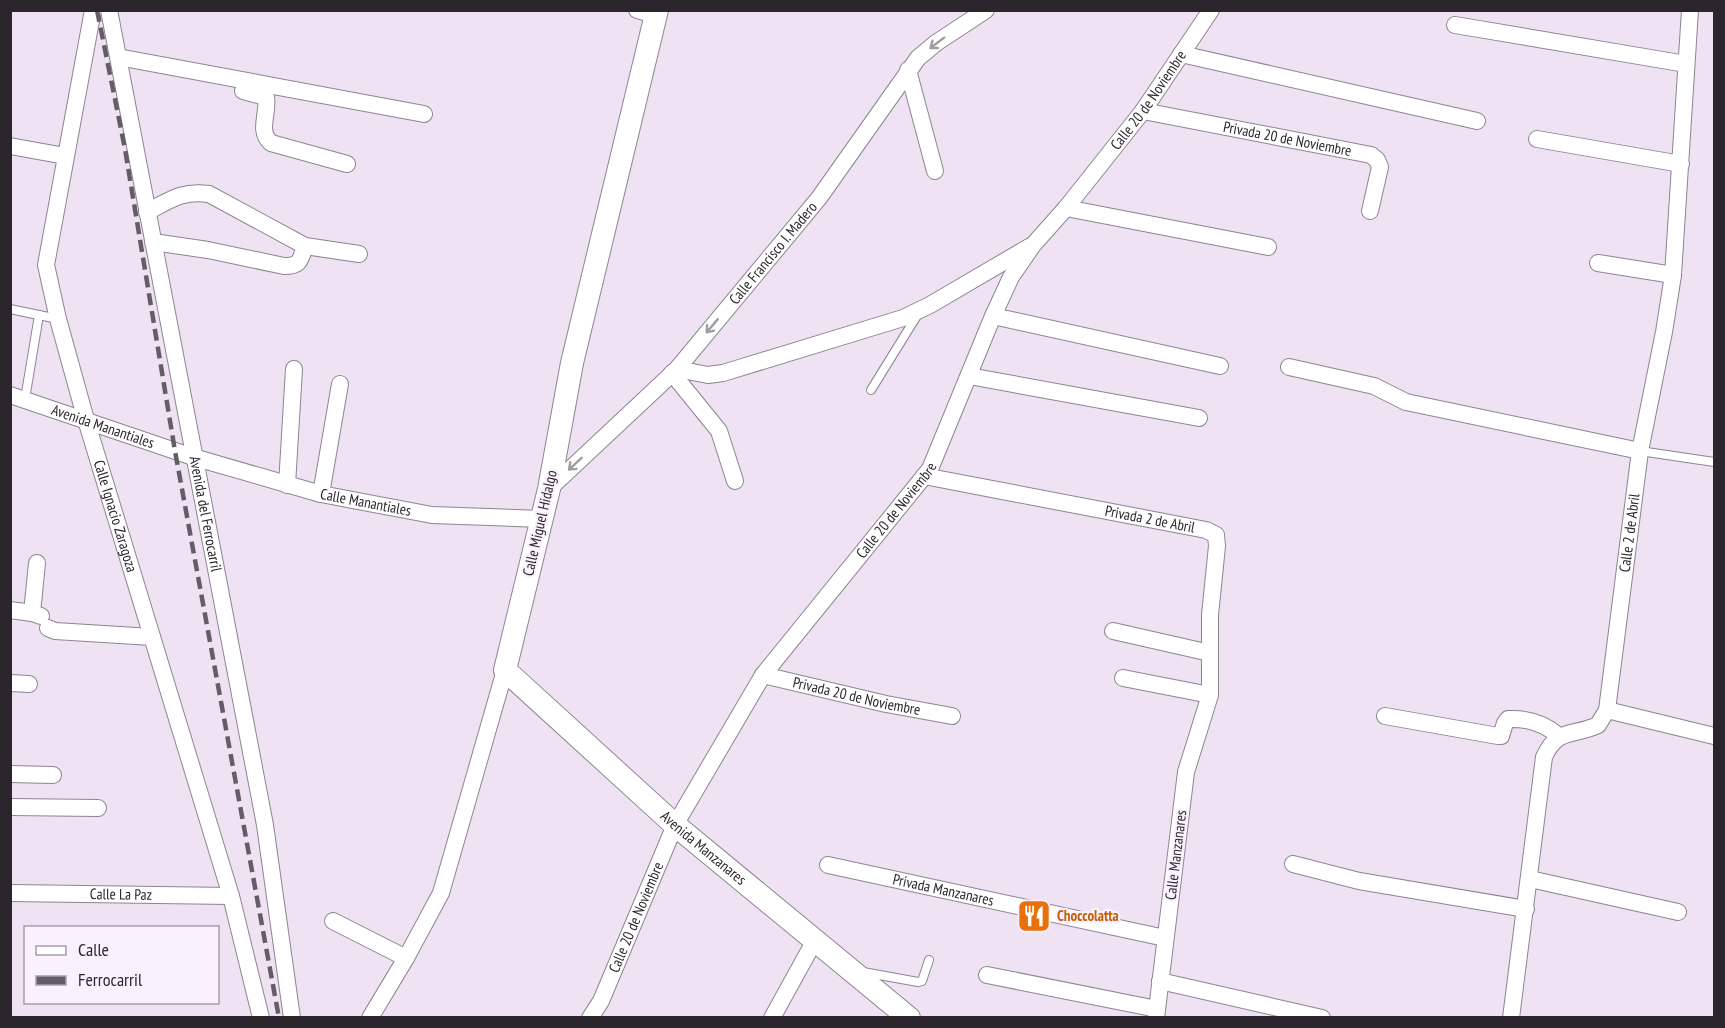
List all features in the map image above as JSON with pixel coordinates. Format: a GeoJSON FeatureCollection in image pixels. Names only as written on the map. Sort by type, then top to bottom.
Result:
{"type":"FeatureCollection","features":[{"type":"Feature","properties":{"kind":"street","name":"Avenida del Ferrocarril"},"geometry":{"type":"LineString","coordinates":[[109,10],[265,825],[292,1017]]}},
{"type":"Feature","properties":{"kind":"street","name":"Calle Francisco I. Madero"},"geometry":{"type":"LineString","coordinates":[[549,489],[675,371],[819,198],[918,58],[936,43],[986,10]]}},
{"type":"Feature","properties":{"kind":"street","name":"Calle 20 de Noviembre"},"geometry":{"type":"LineString","coordinates":[[590,1017],[601,1001],[675,825],[763,675],[924,476],[935,458],[1011,277],[1033,245],[1066,208],[1143,111],[1211,10]]}},
{"type":"Feature","properties":{"kind":"street","name":"Calle 2 de Abril"},"geometry":{"type":"LineString","coordinates":[[1607,710],[1640,451],[1673,275],[1690,10]]}},
{"type":"Feature","properties":{"kind":"street","name":"Calle Miguel Hidalgo"},"geometry":{"type":"LineString","coordinates":[[370,1017],[406,958],[441,893],[505,669],[549,489],[572,363],[650,12]]}},
{"type":"Feature","properties":{"kind":"street","name":"Calle Ignacio Zaragoza"},"geometry":{"type":"LineString","coordinates":[[90,15],[46,265],[58,319],[86,420],[231,896],[261,1017]]}},
{"type":"Feature","properties":{"kind":"street"},"geometry":{"type":"LineString","coordinates":[[1455,25],[1686,64]]}},
{"type":"Feature","properties":{"kind":"street"},"geometry":{"type":"LineString","coordinates":[[1181,54],[1477,121]]}},
{"type":"Feature","properties":{"kind":"street"},"geometry":{"type":"LineString","coordinates":[[119,63],[424,114]]}},
{"type":"Feature","properties":{"kind":"street"},"geometry":{"type":"LineString","coordinates":[[119,63],[261,94],[266,97],[267,101],[263,131],[265,138],[271,143],[347,164]]}},
{"type":"Feature","properties":{"kind":"street"},"geometry":{"type":"LineString","coordinates":[[909,70],[935,171]]}},
{"type":"Feature","properties":{"kind":"street","name":"Privada 20 de Noviembre"},"geometry":{"type":"LineString","coordinates":[[1143,111],[1371,155],[1377,160],[1380,168],[1370,211]]}},
{"type":"Feature","properties":{"kind":"street"},"geometry":{"type":"LineString","coordinates":[[1537,139],[1681,164]]}},
{"type":"Feature","properties":{"kind":"street"},"geometry":{"type":"LineString","coordinates":[[10,146],[65,156]]}},
{"type":"Feature","properties":{"kind":"street"},"geometry":{"type":"LineString","coordinates":[[147,212],[174,198],[192,192],[209,194],[305,246],[359,254]]}},
{"type":"Feature","properties":{"kind":"street"},"geometry":{"type":"LineString","coordinates":[[1066,208],[1268,247]]}},
{"type":"Feature","properties":{"kind":"street"},"geometry":{"type":"LineString","coordinates":[[153,242],[208,250],[284,267],[294,266],[300,262],[305,246]]}},
{"type":"Feature","properties":{"kind":"street"},"geometry":{"type":"LineString","coordinates":[[675,371],[708,375],[723,372],[920,311],[1033,245]]}},
{"type":"Feature","properties":{"kind":"street"},"geometry":{"type":"LineString","coordinates":[[1598,263],[1673,275]]}},
{"type":"Feature","properties":{"kind":"street"},"geometry":{"type":"LineString","coordinates":[[993,316],[1220,366]]}},
{"type":"Feature","properties":{"kind":"street"},"geometry":{"type":"LineString","coordinates":[[1289,367],[1374,386],[1406,402],[1640,451]]}},
{"type":"Feature","properties":{"kind":"street"},"geometry":{"type":"LineString","coordinates":[[287,485],[294,369]]}},
{"type":"Feature","properties":{"kind":"street"},"geometry":{"type":"LineString","coordinates":[[675,371],[719,430],[735,481]]}},
{"type":"Feature","properties":{"kind":"street"},"geometry":{"type":"LineString","coordinates":[[969,376],[1199,418]]}},
{"type":"Feature","properties":{"kind":"street"},"geometry":{"type":"LineString","coordinates":[[321,494],[339,384]]}},
{"type":"Feature","properties":{"kind":"street","name":"Avenida Manantiales"},"geometry":{"type":"LineString","coordinates":[[18,397],[194,457]]}},
{"type":"Feature","properties":{"kind":"street","name":"Calle Manantiales"},"geometry":{"type":"LineString","coordinates":[[194,457],[321,494],[432,515],[542,519]]}},
{"type":"Feature","properties":{"kind":"street","name":"Privada 2 de Abril"},"geometry":{"type":"LineString","coordinates":[[924,476],[1206,530],[1216,535],[1217,546],[1209,615],[1210,695]]}},
{"type":"Feature","properties":{"kind":"street"},"geometry":{"type":"LineString","coordinates":[[37,564],[41,619]]}},
{"type":"Feature","properties":{"kind":"street"},"geometry":{"type":"LineString","coordinates":[[10,610],[41,619],[55,631],[152,637]]}},
{"type":"Feature","properties":{"kind":"street"},"geometry":{"type":"LineString","coordinates":[[1113,631],[1210,653]]}},
{"type":"Feature","properties":{"kind":"street","name":"Avenida Manzanares"},"geometry":{"type":"LineString","coordinates":[[505,669],[675,825],[909,1017]]}},
{"type":"Feature","properties":{"kind":"street","name":"Privada 20 de Noviembre"},"geometry":{"type":"LineString","coordinates":[[763,675],[886,704],[952,716]]}},
{"type":"Feature","properties":{"kind":"street"},"geometry":{"type":"LineString","coordinates":[[1123,678],[1210,695]]}},
{"type":"Feature","properties":{"kind":"street"},"geometry":{"type":"LineString","coordinates":[[10,682],[29,684]]}},
{"type":"Feature","properties":{"kind":"street","name":"Calle Manzanares"},"geometry":{"type":"LineString","coordinates":[[1156,1013],[1186,772],[1210,695]]}},
{"type":"Feature","properties":{"kind":"street"},"geometry":{"type":"LineString","coordinates":[[1511,1017],[1544,757],[1549,745],[1559,736],[1598,725],[1607,710],[1714,736]]}},
{"type":"Feature","properties":{"kind":"street"},"geometry":{"type":"LineString","coordinates":[[1385,716],[1497,736],[1503,733],[1508,719],[1515,719],[1538,723],[1559,736]]}},
{"type":"Feature","properties":{"kind":"street"},"geometry":{"type":"LineString","coordinates":[[10,774],[53,775]]}},
{"type":"Feature","properties":{"kind":"street"},"geometry":{"type":"LineString","coordinates":[[10,807],[98,808]]}},
{"type":"Feature","properties":{"kind":"street"},"geometry":{"type":"LineString","coordinates":[[1293,864],[1359,881],[1526,909]]}},
{"type":"Feature","properties":{"kind":"street","name":"Privada Manzanares"},"geometry":{"type":"LineString","coordinates":[[828,865],[1166,938]]}},
{"type":"Feature","properties":{"kind":"street"},"geometry":{"type":"LineString","coordinates":[[1530,879],[1678,912]]}},
{"type":"Feature","properties":{"kind":"street","name":"Calle La Paz"},"geometry":{"type":"LineString","coordinates":[[10,894],[231,896]]}},
{"type":"Feature","properties":{"kind":"street"},"geometry":{"type":"LineString","coordinates":[[333,921],[406,958]]}},
{"type":"Feature","properties":{"kind":"street"},"geometry":{"type":"LineString","coordinates":[[772,1017],[815,940]]}},
{"type":"Feature","properties":{"kind":"street"},"geometry":{"type":"LineString","coordinates":[[987,975],[1156,1013]]}},
{"type":"Feature","properties":{"kind":"street"},"geometry":{"type":"LineString","coordinates":[[1160,981],[1322,1017]]}},
{"type":"Feature","properties":{"kind":"lane"},"geometry":{"type":"LineString","coordinates":[[10,309],[58,319]]}},
{"type":"Feature","properties":{"kind":"lane"},"geometry":{"type":"LineString","coordinates":[[871,390],[920,311]]}},
{"type":"Feature","properties":{"kind":"lane"},"geometry":{"type":"LineString","coordinates":[[18,397],[39,315]]}},
{"type":"Feature","properties":{"kind":"lane"},"geometry":{"type":"LineString","coordinates":[[1640,451],[1714,462]]}},
{"type":"Feature","properties":{"kind":"lane"},"geometry":{"type":"LineString","coordinates":[[854,972],[875,973],[918,982],[921,981],[929,960]]}},
{"type":"Feature","properties":{"kind":"railway"},"geometry":{"type":"LineString","coordinates":[[97,10],[125,149],[175,451],[279,1018]]}},
{"type":"Feature","properties":{"kind":"place","name":"Choccolatta"},"geometry":{"type":"Point","coordinates":[1034,916]}}]}
